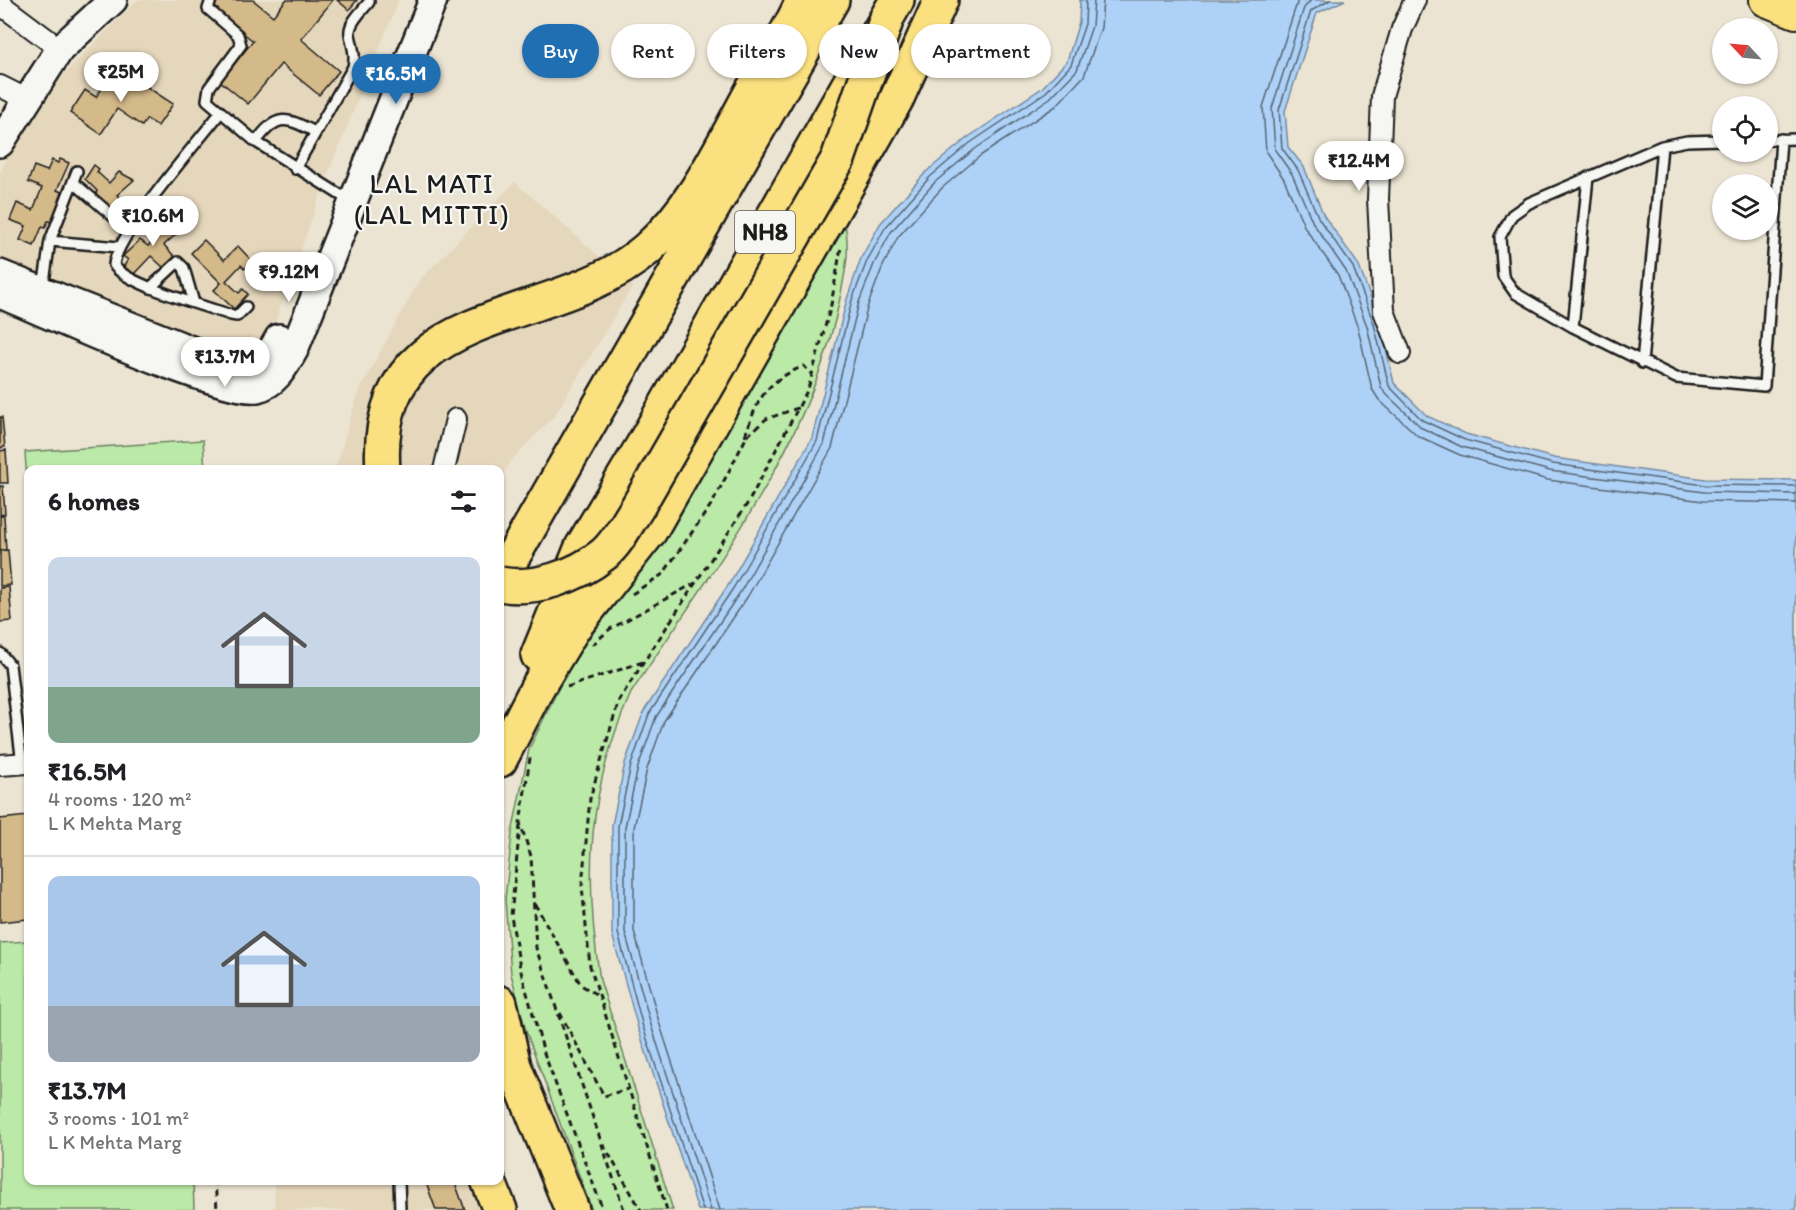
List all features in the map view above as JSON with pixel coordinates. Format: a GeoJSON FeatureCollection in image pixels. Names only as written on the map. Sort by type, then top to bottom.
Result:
{"type":"FeatureCollection","features":[{"type":"Feature","properties":{"kind":"highway"},"geometry":{"type":"LineString","coordinates":[[382,465],[384,424],[396,393],[413,364],[431,348],[466,328],[555,300],[597,283],[646,250],[666,231],[699,186],[803,0]]}},
{"type":"Feature","properties":{"kind":"highway"},"geometry":{"type":"LineString","coordinates":[[504,572],[832,0]]}},
{"type":"Feature","properties":{"kind":"highway"},"geometry":{"type":"LineString","coordinates":[[510,760],[537,688],[574,627],[650,531],[897,98],[941,0]]}},
{"type":"Feature","properties":{"kind":"highway"},"geometry":{"type":"LineString","coordinates":[[504,584],[536,584],[560,578],[585,566],[605,553],[627,524],[838,159],[892,9]]}},
{"type":"Feature","properties":{"kind":"highway","name":"NH8"},"geometry":{"type":"LineString","coordinates":[[510,760],[540,648],[582,547],[643,445],[892,9]]}},
{"type":"Feature","properties":{"kind":"highway"},"geometry":{"type":"LineString","coordinates":[[504,1020],[514,1066],[572,1210]]}},
{"type":"Feature","properties":{"kind":"highway"},"geometry":{"type":"LineString","coordinates":[[490,1185],[500,1210]]}},
{"type":"Feature","properties":{"kind":"main road"},"geometry":{"type":"LineString","coordinates":[[12,104],[54,44],[89,0]]}},
{"type":"Feature","properties":{"kind":"main road"},"geometry":{"type":"LineString","coordinates":[[54,44],[113,0]]}},
{"type":"Feature","properties":{"kind":"main road"},"geometry":{"type":"LineString","coordinates":[[345,198],[414,0]]}},
{"type":"Feature","properties":{"kind":"main road"},"geometry":{"type":"LineString","coordinates":[[0,280],[61,308],[169,352],[234,367],[264,364],[279,339],[345,198],[433,0]]}},
{"type":"Feature","properties":{"kind":"main road"},"geometry":{"type":"LineString","coordinates":[[1766,0],[1796,12]]}},
{"type":"Feature","properties":{"kind":"main road"},"geometry":{"type":"LineString","coordinates":[[0,280],[40,290],[61,308]]}},
{"type":"Feature","properties":{"kind":"street"},"geometry":{"type":"LineString","coordinates":[[1400,353],[1384,311],[1378,199],[1382,96],[1402,30],[1415,0]]}},
{"type":"Feature","properties":{"kind":"street"},"geometry":{"type":"LineString","coordinates":[[0,4],[54,44]]}},
{"type":"Feature","properties":{"kind":"street"},"geometry":{"type":"LineString","coordinates":[[445,465],[456,419]]}},
{"type":"Feature","properties":{"kind":"street"},"geometry":{"type":"LineString","coordinates":[[0,765],[24,763]]}},
{"type":"Feature","properties":{"kind":"lane"},"geometry":{"type":"LineString","coordinates":[[211,0],[208,9],[242,40],[240,48],[207,93],[207,100],[256,142],[295,169],[345,198]]}},
{"type":"Feature","properties":{"kind":"lane"},"geometry":{"type":"LineString","coordinates":[[295,169],[353,67],[356,57],[349,33],[351,26],[369,2]]}},
{"type":"Feature","properties":{"kind":"lane"},"geometry":{"type":"LineString","coordinates":[[220,113],[129,230],[118,247],[114,259],[115,268],[150,288],[233,316],[246,307]]}},
{"type":"Feature","properties":{"kind":"lane"},"geometry":{"type":"LineString","coordinates":[[256,142],[269,124],[280,120],[295,122],[315,132]]}},
{"type":"Feature","properties":{"kind":"lane"},"geometry":{"type":"LineString","coordinates":[[1778,139],[1796,139]]}},
{"type":"Feature","properties":{"kind":"lane"},"geometry":{"type":"LineString","coordinates":[[1712,140],[1687,141],[1662,146],[1529,203],[1512,215],[1500,237],[1503,276],[1515,293],[1573,327],[1676,378],[1764,386],[1781,139]]}},
{"type":"Feature","properties":{"kind":"lane"},"geometry":{"type":"LineString","coordinates":[[1642,363],[1662,146]]}},
{"type":"Feature","properties":{"kind":"lane"},"geometry":{"type":"LineString","coordinates":[[40,290],[45,275],[50,241],[77,171]]}},
{"type":"Feature","properties":{"kind":"lane"},"geometry":{"type":"LineString","coordinates":[[1573,327],[1588,177]]}},
{"type":"Feature","properties":{"kind":"lane"},"geometry":{"type":"LineString","coordinates":[[73,182],[129,230]]}},
{"type":"Feature","properties":{"kind":"lane"},"geometry":{"type":"LineString","coordinates":[[50,241],[118,247]]}},
{"type":"Feature","properties":{"kind":"lane"},"geometry":{"type":"LineString","coordinates":[[150,288],[178,262],[184,268],[194,303]]}},
{"type":"Feature","properties":{"kind":"lane"},"geometry":{"type":"LineString","coordinates":[[0,653],[10,665],[24,756]]}},
{"type":"Feature","properties":{"kind":"lane"},"geometry":{"type":"LineString","coordinates":[[399,1185],[400,1210]]}},
{"type":"Feature","properties":{"kind":"path"},"geometry":{"type":"LineString","coordinates":[[667,1210],[590,966],[582,886],[590,798],[619,700],[749,501],[798,408],[812,375],[831,305],[842,243]]}},
{"type":"Feature","properties":{"kind":"path"},"geometry":{"type":"LineString","coordinates":[[742,445],[754,410],[766,390],[782,375],[804,366],[812,375]]}},
{"type":"Feature","properties":{"kind":"path"},"geometry":{"type":"LineString","coordinates":[[627,599],[663,574],[713,502],[747,436],[766,419],[798,408]]}},
{"type":"Feature","properties":{"kind":"path"},"geometry":{"type":"LineString","coordinates":[[610,629],[698,582]]}},
{"type":"Feature","properties":{"kind":"path"},"geometry":{"type":"LineString","coordinates":[[585,651],[604,627]]}},
{"type":"Feature","properties":{"kind":"path"},"geometry":{"type":"LineString","coordinates":[[565,688],[644,661]]}},
{"type":"Feature","properties":{"kind":"path"},"geometry":{"type":"LineString","coordinates":[[510,760],[520,823],[531,856],[536,948],[624,1210]]}},
{"type":"Feature","properties":{"kind":"path"},"geometry":{"type":"LineString","coordinates":[[520,823],[511,916],[520,968],[544,1053],[603,1210]]}},
{"type":"Feature","properties":{"kind":"path"},"geometry":{"type":"LineString","coordinates":[[534,901],[581,985],[600,997]]}},
{"type":"Feature","properties":{"kind":"path"},"geometry":{"type":"LineString","coordinates":[[555,1003],[604,1096],[629,1089]]}},
{"type":"Feature","properties":{"kind":"path"},"geometry":{"type":"LineString","coordinates":[[599,1137],[642,1210]]}},
{"type":"Feature","properties":{"kind":"path"},"geometry":{"type":"LineString","coordinates":[[215,1185],[217,1210]]}},
{"type":"Feature","properties":{"kind":"shaded area"},"geometry":{"type":"Polygon","coordinates":[[[137,0],[399,0],[327,176],[271,334],[232,358],[0,259],[0,172],[42,96],[137,0]]]}},
{"type":"Feature","properties":{"kind":"shaded area"},"geometry":{"type":"Polygon","coordinates":[[[515,182],[633,286],[555,415],[511,461],[504,473],[504,465],[336,465],[357,395],[418,282],[515,182]]]}},
{"type":"Feature","properties":{"kind":"shaded area"},"geometry":{"type":"Polygon","coordinates":[[[274,1185],[474,1185],[484,1210],[275,1210],[274,1185]]]}},
{"type":"Feature","properties":{"kind":"green space"},"geometry":{"type":"Polygon","coordinates":[[[845,222],[846,269],[840,298],[826,352],[806,405],[755,505],[631,693],[605,764],[593,834],[591,869],[595,942],[600,980],[673,1210],[592,1210],[526,1031],[511,974],[505,900],[512,833],[529,749],[572,661],[657,548],[845,222]]]}},
{"type":"Feature","properties":{"kind":"green space"},"geometry":{"type":"Polygon","coordinates":[[[203,440],[205,465],[26,465],[25,452],[203,440]]]}},
{"type":"Feature","properties":{"kind":"green space"},"geometry":{"type":"Polygon","coordinates":[[[24,941],[24,1185],[193,1185],[194,1210],[0,1210],[0,943],[24,941]]]}},
{"type":"Feature","properties":{"kind":"water"},"geometry":{"type":"Polygon","coordinates":[[[1080,0],[1345,0],[1317,13],[1285,111],[1288,147],[1304,167],[1324,216],[1358,264],[1380,322],[1394,383],[1427,416],[1466,434],[1554,458],[1705,479],[1796,480],[1796,1210],[698,1210],[638,1028],[612,934],[612,825],[625,763],[644,711],[729,584],[812,438],[847,299],[861,258],[880,224],[926,172],[967,138],[1042,88],[1067,61],[1079,22],[1080,0]]]}},
{"type":"Feature","properties":{"kind":"building"},"geometry":{"type":"Polygon","coordinates":[[[218,0],[253,0],[273,16],[286,0],[333,0],[301,39],[339,71],[319,95],[281,64],[248,104],[220,81],[253,41],[212,7],[218,0]]]}},
{"type":"Feature","properties":{"kind":"building"},"geometry":{"type":"Polygon","coordinates":[[[337,0],[357,0],[349,10],[337,0]]]}},
{"type":"Feature","properties":{"kind":"building"},"geometry":{"type":"Polygon","coordinates":[[[117,67],[173,104],[158,126],[147,119],[142,126],[117,109],[101,134],[70,113],[85,90],[96,97],[117,67]]]}},
{"type":"Feature","properties":{"kind":"building"},"geometry":{"type":"Polygon","coordinates":[[[60,159],[69,163],[57,190],[64,193],[52,222],[48,221],[45,228],[42,227],[34,246],[20,240],[26,226],[10,220],[17,203],[33,210],[42,188],[28,182],[34,166],[47,171],[52,160],[58,163],[60,159]]]}},
{"type":"Feature","properties":{"kind":"building"},"geometry":{"type":"Polygon","coordinates":[[[94,165],[99,169],[97,172],[109,183],[119,172],[134,180],[117,195],[128,204],[132,200],[140,207],[123,221],[95,196],[97,191],[85,179],[94,165]]]}},
{"type":"Feature","properties":{"kind":"building"},"geometry":{"type":"Polygon","coordinates":[[[164,217],[170,222],[173,220],[182,229],[164,245],[175,257],[164,268],[151,256],[133,275],[124,266],[128,260],[123,256],[140,240],[148,246],[155,239],[148,232],[164,217]]]}},
{"type":"Feature","properties":{"kind":"building"},"geometry":{"type":"Polygon","coordinates":[[[204,240],[224,260],[238,246],[252,261],[245,269],[241,265],[226,281],[239,293],[243,289],[248,294],[234,309],[214,290],[221,283],[191,253],[204,240]]]}},
{"type":"Feature","properties":{"kind":"building"},"geometry":{"type":"Polygon","coordinates":[[[0,417],[2,417],[5,447],[0,448],[0,417]]]}},
{"type":"Feature","properties":{"kind":"building"},"geometry":{"type":"Polygon","coordinates":[[[6,450],[8,483],[0,483],[0,451],[6,450]]]}},
{"type":"Feature","properties":{"kind":"building"},"geometry":{"type":"Polygon","coordinates":[[[0,486],[3,486],[5,514],[0,515],[0,486]]]}},
{"type":"Feature","properties":{"kind":"building"},"geometry":{"type":"Polygon","coordinates":[[[0,516],[4,516],[6,550],[0,550],[0,516]]]}},
{"type":"Feature","properties":{"kind":"building"},"geometry":{"type":"Polygon","coordinates":[[[8,550],[11,585],[0,586],[0,551],[8,550]]]}},
{"type":"Feature","properties":{"kind":"building"},"geometry":{"type":"Polygon","coordinates":[[[9,587],[12,621],[0,622],[0,588],[9,587]]]}},
{"type":"Feature","properties":{"kind":"building"},"geometry":{"type":"Polygon","coordinates":[[[24,816],[24,919],[0,922],[0,819],[24,816]]]}},
{"type":"Feature","properties":{"kind":"building"},"geometry":{"type":"Polygon","coordinates":[[[427,1185],[456,1185],[465,1210],[436,1210],[427,1185]]]}},
{"type":"Feature","properties":{"kind":"district","name":"LAL MATI (LAL MITTI)"},"geometry":{"type":"Point","coordinates":[432,200]}}]}
